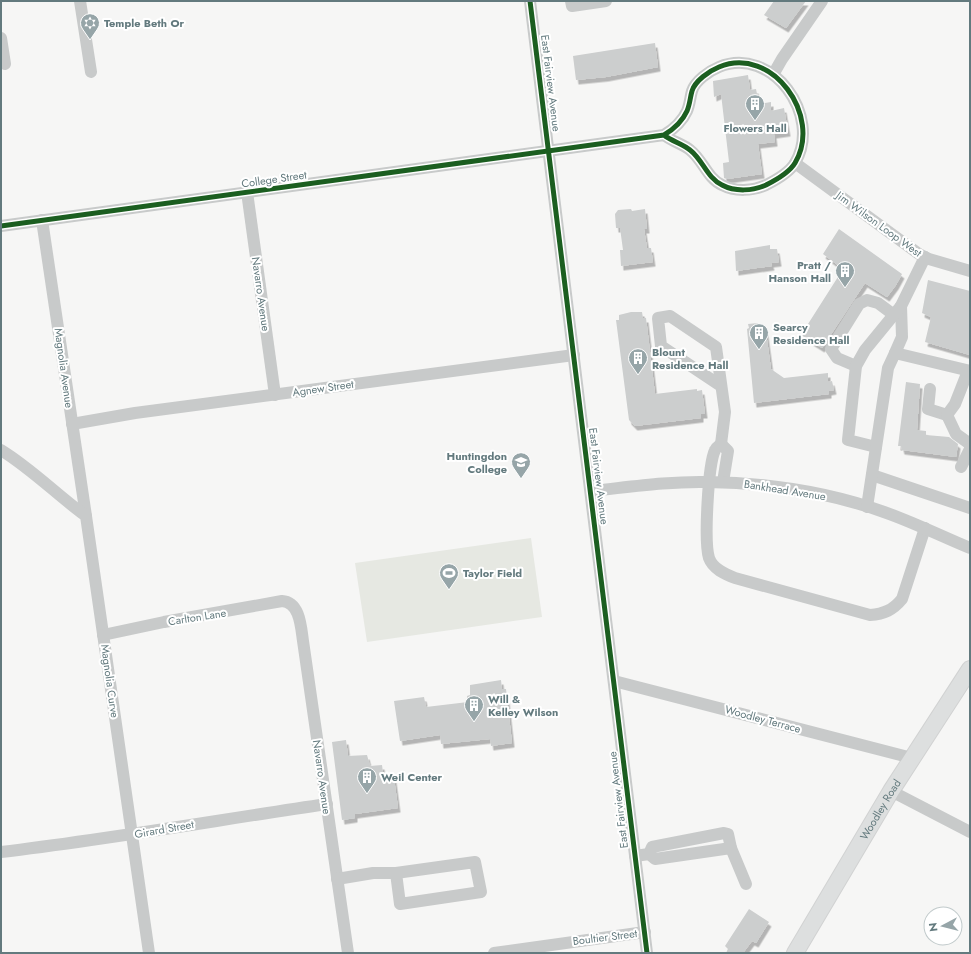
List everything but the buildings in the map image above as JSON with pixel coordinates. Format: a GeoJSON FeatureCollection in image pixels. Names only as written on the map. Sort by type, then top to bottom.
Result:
{"type":"FeatureCollection","features":[{"type":"Feature","properties":{"kind":"main road","name":"Woodley Road"},"geometry":{"type":"LineString","coordinates":[[796,953],[891,791],[970,669]]}},
{"type":"Feature","properties":{"kind":"street"},"geometry":{"type":"LineString","coordinates":[[80,1],[91,72]]}},
{"type":"Feature","properties":{"kind":"street","name":"East Fairview Avenue"},"geometry":{"type":"LineString","coordinates":[[530,1],[647,953]]}},
{"type":"Feature","properties":{"kind":"street"},"geometry":{"type":"LineString","coordinates":[[571,1],[572,6],[606,1]]}},
{"type":"Feature","properties":{"kind":"street"},"geometry":{"type":"LineString","coordinates":[[774,73],[822,1]]}},
{"type":"Feature","properties":{"kind":"street"},"geometry":{"type":"LineString","coordinates":[[1,38],[5,64]]}},
{"type":"Feature","properties":{"kind":"street"},"geometry":{"type":"LineString","coordinates":[[740,63],[760,67],[774,73],[791,93],[800,115],[802,139],[795,163],[786,173],[763,186],[749,189],[732,189],[716,182],[704,164],[690,150],[664,135],[683,119],[690,105],[692,90],[708,72],[724,65],[740,63]]}},
{"type":"Feature","properties":{"kind":"street","name":"College Street"},"geometry":{"type":"LineString","coordinates":[[1,226],[664,135]]}},
{"type":"Feature","properties":{"kind":"street","name":"Jim Wilson Loop West"},"geometry":{"type":"LineString","coordinates":[[795,163],[909,247],[925,257],[970,271]]}},
{"type":"Feature","properties":{"kind":"street","name":"Navarro Avenue"},"geometry":{"type":"LineString","coordinates":[[247,192],[276,395]]}},
{"type":"Feature","properties":{"kind":"street","name":"Magnolia Avenue"},"geometry":{"type":"LineString","coordinates":[[42,220],[86,516]]}},
{"type":"Feature","properties":{"kind":"street"},"geometry":{"type":"LineString","coordinates":[[876,447],[848,440],[856,366],[865,350],[898,310],[925,257]]}},
{"type":"Feature","properties":{"kind":"street"},"geometry":{"type":"LineString","coordinates":[[856,366],[837,358],[831,349],[859,304],[867,300],[898,310]]}},
{"type":"Feature","properties":{"kind":"street"},"geometry":{"type":"LineString","coordinates":[[867,507],[888,368],[902,337],[898,310]]}},
{"type":"Feature","properties":{"kind":"street"},"geometry":{"type":"LineString","coordinates":[[721,386],[661,346],[658,318],[670,316],[716,347],[725,412],[721,444],[715,449],[708,482],[708,552],[713,565],[725,574],[870,615],[887,612],[896,607],[902,599],[926,528]]}},
{"type":"Feature","properties":{"kind":"street"},"geometry":{"type":"LineString","coordinates":[[895,353],[969,371],[955,404],[946,415]]}},
{"type":"Feature","properties":{"kind":"street","name":"Agnew Street"},"geometry":{"type":"LineString","coordinates":[[72,424],[135,413],[574,355]]}},
{"type":"Feature","properties":{"kind":"street"},"geometry":{"type":"LineString","coordinates":[[930,389],[928,409],[946,415],[956,434],[970,444]]}},
{"type":"Feature","properties":{"kind":"street"},"geometry":{"type":"LineString","coordinates":[[721,444],[728,451],[723,482]]}},
{"type":"Feature","properties":{"kind":"street"},"geometry":{"type":"LineString","coordinates":[[962,467],[970,449]]}},
{"type":"Feature","properties":{"kind":"street"},"geometry":{"type":"LineString","coordinates":[[1,450],[37,474],[67,502],[86,516]]}},
{"type":"Feature","properties":{"kind":"street"},"geometry":{"type":"LineString","coordinates":[[872,475],[970,508]]}},
{"type":"Feature","properties":{"kind":"street","name":"Bankhead Avenue"},"geometry":{"type":"LineString","coordinates":[[591,491],[661,483],[708,482],[723,482],[795,489],[867,507],[926,528],[970,548]]}},
{"type":"Feature","properties":{"kind":"street","name":"Magnolia Curve"},"geometry":{"type":"LineString","coordinates":[[86,516],[149,953]]}},
{"type":"Feature","properties":{"kind":"street","name":"Carlton Lane"},"geometry":{"type":"LineString","coordinates":[[103,636],[164,622],[282,602],[290,603]]}},
{"type":"Feature","properties":{"kind":"street","name":"Navarro Avenue"},"geometry":{"type":"LineString","coordinates":[[290,603],[296,611],[303,641],[348,953]]}},
{"type":"Feature","properties":{"kind":"street","name":"Woodley Terrace"},"geometry":{"type":"LineString","coordinates":[[614,680],[912,758]]}},
{"type":"Feature","properties":{"kind":"street"},"geometry":{"type":"LineString","coordinates":[[891,791],[970,832]]}},
{"type":"Feature","properties":{"kind":"street","name":"Girard Street"},"geometry":{"type":"LineString","coordinates":[[1,852],[132,835],[192,824],[326,804]]}},
{"type":"Feature","properties":{"kind":"street"},"geometry":{"type":"LineString","coordinates":[[635,856],[649,854],[655,859],[731,848],[746,884]]}},
{"type":"Feature","properties":{"kind":"street"},"geometry":{"type":"LineString","coordinates":[[337,879],[373,873],[396,873],[476,862],[481,892],[400,904],[396,873]]}},
{"type":"Feature","properties":{"kind":"street","name":"Boultier Street"},"geometry":{"type":"LineString","coordinates":[[494,953],[524,951],[645,932]]}},
{"type":"Feature","properties":{"kind":"shaded area","name":"Taylor Field"},"geometry":{"type":"Polygon","coordinates":[[[531,538],[542,617],[367,642],[355,563],[531,538]]]}},
{"type":"Feature","properties":{"kind":"cycle path"},"geometry":{"type":"LineString","coordinates":[[530,1],[647,953]]}},
{"type":"Feature","properties":{"kind":"cycle path"},"geometry":{"type":"LineString","coordinates":[[1,226],[664,135],[683,119],[688,108],[692,91],[699,80],[719,67],[739,63],[757,66],[774,75],[787,89],[797,106],[802,125],[802,144],[792,167],[782,176],[770,183],[761,187],[744,190],[733,189],[717,182],[712,178],[690,150],[664,135]]}},
{"type":"Feature","properties":{"kind":"place","name":"Temple Beth Or"},"geometry":{"type":"Point","coordinates":[90,40]}},
{"type":"Feature","properties":{"kind":"place","name":"Flowers Hall"},"geometry":{"type":"Point","coordinates":[755,121]}},
{"type":"Feature","properties":{"kind":"place","name":"Pratt / Hanson Hall"},"geometry":{"type":"Point","coordinates":[845,288]}},
{"type":"Feature","properties":{"kind":"place","name":"Searcy Residence Hall"},"geometry":{"type":"Point","coordinates":[759,350]}},
{"type":"Feature","properties":{"kind":"place","name":"Blount Residence Hall"},"geometry":{"type":"Point","coordinates":[638,375]}},
{"type":"Feature","properties":{"kind":"place","name":"Huntingdon College"},"geometry":{"type":"Point","coordinates":[521,479]}},
{"type":"Feature","properties":{"kind":"place","name":"Taylor Field"},"geometry":{"type":"Point","coordinates":[449,590]}},
{"type":"Feature","properties":{"kind":"place","name":"Will & Kelley Wilson"},"geometry":{"type":"Point","coordinates":[474,722]}},
{"type":"Feature","properties":{"kind":"place","name":"Weil Center"},"geometry":{"type":"Point","coordinates":[367,794]}}]}
